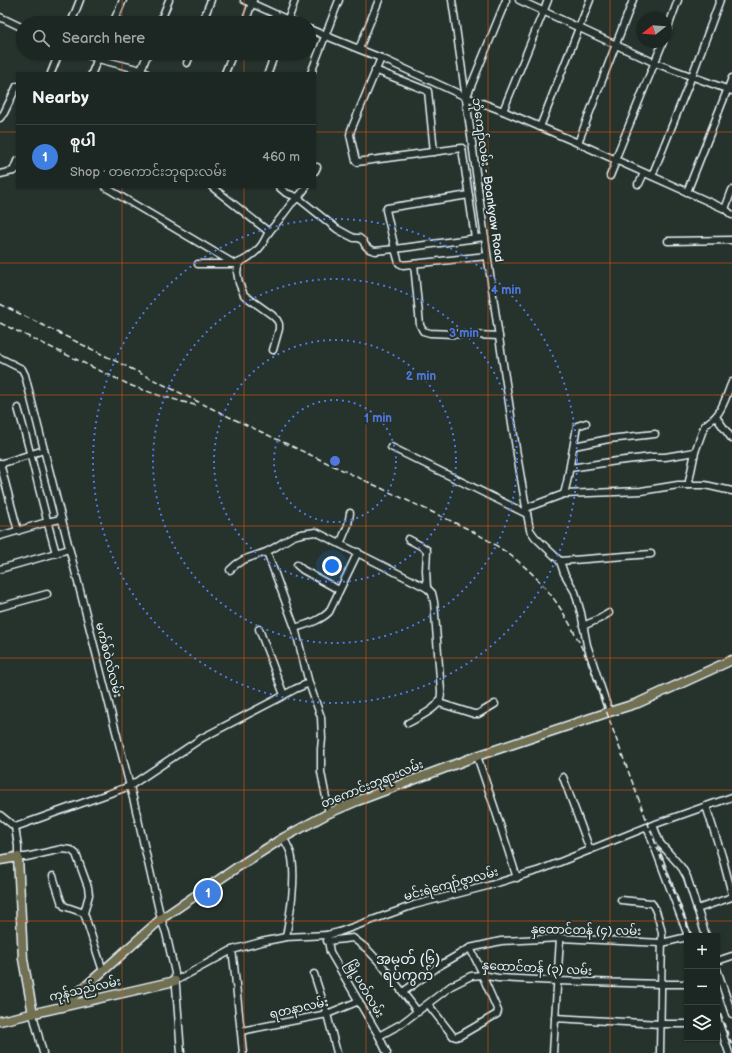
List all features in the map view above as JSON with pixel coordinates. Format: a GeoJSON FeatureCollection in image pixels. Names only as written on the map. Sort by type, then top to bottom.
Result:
{"type":"FeatureCollection","features":[{"type":"Feature","properties":{"kind":"main road","name":"တကောင်းဘုရားလမ်း"},"geometry":{"type":"LineString","coordinates":[[62,1007],[161,919],[239,866],[283,838],[329,812],[477,756],[638,703],[732,660]]}},
{"type":"Feature","properties":{"kind":"main road"},"geometry":{"type":"LineString","coordinates":[[0,860],[18,857],[23,959],[33,1014]]}},
{"type":"Feature","properties":{"kind":"main road","name":"ကုန်သည်လမ်း"},"geometry":{"type":"LineString","coordinates":[[0,1021],[175,981]]}},
{"type":"Feature","properties":{"kind":"street"},"geometry":{"type":"LineString","coordinates":[[74,16],[80,0]]}},
{"type":"Feature","properties":{"kind":"street"},"geometry":{"type":"LineString","coordinates":[[116,16],[123,0]]}},
{"type":"Feature","properties":{"kind":"street"},"geometry":{"type":"LineString","coordinates":[[163,16],[169,0]]}},
{"type":"Feature","properties":{"kind":"street"},"geometry":{"type":"LineString","coordinates":[[204,16],[210,0]]}},
{"type":"Feature","properties":{"kind":"street"},"geometry":{"type":"LineString","coordinates":[[244,0],[252,2],[278,16]]}},
{"type":"Feature","properties":{"kind":"street"},"geometry":{"type":"LineString","coordinates":[[289,16],[296,0]]}},
{"type":"Feature","properties":{"kind":"street"},"geometry":{"type":"LineString","coordinates":[[316,60],[338,0]]}},
{"type":"Feature","properties":{"kind":"street"},"geometry":{"type":"LineString","coordinates":[[359,49],[379,0]]}},
{"type":"Feature","properties":{"kind":"street","name":"ဘုံကျော်လမ်း - Boankyaw Road"},"geometry":{"type":"LineString","coordinates":[[452,0],[487,256],[526,511],[530,530],[535,537],[560,561]]}},
{"type":"Feature","properties":{"kind":"street"},"geometry":{"type":"LineString","coordinates":[[466,97],[506,0]]}},
{"type":"Feature","properties":{"kind":"street"},"geometry":{"type":"LineString","coordinates":[[519,0],[655,63],[730,90]]}},
{"type":"Feature","properties":{"kind":"street"},"geometry":{"type":"LineString","coordinates":[[503,111],[548,0]]}},
{"type":"Feature","properties":{"kind":"street"},"geometry":{"type":"LineString","coordinates":[[540,127],[590,0]]}},
{"type":"Feature","properties":{"kind":"street"},"geometry":{"type":"LineString","coordinates":[[578,143],[633,0]]}},
{"type":"Feature","properties":{"kind":"street"},"geometry":{"type":"LineString","coordinates":[[672,16],[678,0]]}},
{"type":"Feature","properties":{"kind":"street"},"geometry":{"type":"LineString","coordinates":[[652,176],[692,76],[720,0]]}},
{"type":"Feature","properties":{"kind":"street"},"geometry":{"type":"LineString","coordinates":[[247,16],[252,2]]}},
{"type":"Feature","properties":{"kind":"street"},"geometry":{"type":"LineString","coordinates":[[0,17],[16,25]]}},
{"type":"Feature","properties":{"kind":"street"},"geometry":{"type":"LineString","coordinates":[[316,32],[381,58],[466,97],[578,143],[725,209],[732,215]]}},
{"type":"Feature","properties":{"kind":"street"},"geometry":{"type":"LineString","coordinates":[[610,176],[661,48]]}},
{"type":"Feature","properties":{"kind":"street"},"geometry":{"type":"LineString","coordinates":[[381,58],[351,130],[350,135],[356,162],[473,147]]}},
{"type":"Feature","properties":{"kind":"street"},"geometry":{"type":"LineString","coordinates":[[51,72],[56,60]]}},
{"type":"Feature","properties":{"kind":"street"},"geometry":{"type":"LineString","coordinates":[[92,72],[97,60]]}},
{"type":"Feature","properties":{"kind":"street"},"geometry":{"type":"LineString","coordinates":[[111,60],[143,71],[146,60]]}},
{"type":"Feature","properties":{"kind":"street"},"geometry":{"type":"LineString","coordinates":[[225,72],[230,60]]}},
{"type":"Feature","properties":{"kind":"street"},"geometry":{"type":"LineString","coordinates":[[268,72],[273,60]]}},
{"type":"Feature","properties":{"kind":"street"},"geometry":{"type":"LineString","coordinates":[[311,72],[316,60]]}},
{"type":"Feature","properties":{"kind":"street"},"geometry":{"type":"LineString","coordinates":[[375,70],[428,91]]}},
{"type":"Feature","properties":{"kind":"street"},"geometry":{"type":"LineString","coordinates":[[687,192],[730,90],[732,78]]}},
{"type":"Feature","properties":{"kind":"street"},"geometry":{"type":"LineString","coordinates":[[431,81],[428,91],[434,152]]}},
{"type":"Feature","properties":{"kind":"street"},"geometry":{"type":"LineString","coordinates":[[0,118],[16,88]]}},
{"type":"Feature","properties":{"kind":"street"},"geometry":{"type":"LineString","coordinates":[[462,148],[475,238]]}},
{"type":"Feature","properties":{"kind":"street"},"geometry":{"type":"LineString","coordinates":[[0,174],[15,170]]}},
{"type":"Feature","properties":{"kind":"street"},"geometry":{"type":"LineString","coordinates":[[638,184],[644,173]]}},
{"type":"Feature","properties":{"kind":"street"},"geometry":{"type":"LineString","coordinates":[[107,188],[237,263]]}},
{"type":"Feature","properties":{"kind":"street"},"geometry":{"type":"LineString","coordinates":[[213,188],[269,232]]}},
{"type":"Feature","properties":{"kind":"street"},"geometry":{"type":"LineString","coordinates":[[280,188],[297,197],[337,229],[354,238],[359,238],[369,249],[381,251],[395,250],[485,237]]}},
{"type":"Feature","properties":{"kind":"street"},"geometry":{"type":"LineString","coordinates":[[198,264],[237,263],[248,258],[261,247],[269,232],[305,188]]}},
{"type":"Feature","properties":{"kind":"street"},"geometry":{"type":"LineString","coordinates":[[725,209],[732,190]]}},
{"type":"Feature","properties":{"kind":"street"},"geometry":{"type":"LineString","coordinates":[[469,195],[387,208],[386,210],[395,250],[400,264],[403,265],[487,256]]}},
{"type":"Feature","properties":{"kind":"street"},"geometry":{"type":"LineString","coordinates":[[668,241],[732,240]]}},
{"type":"Feature","properties":{"kind":"street"},"geometry":{"type":"LineString","coordinates":[[237,263],[239,283],[244,295],[272,315],[279,324],[273,350]]}},
{"type":"Feature","properties":{"kind":"street"},"geometry":{"type":"LineString","coordinates":[[414,264],[420,325],[423,331],[430,333],[499,336]]}},
{"type":"Feature","properties":{"kind":"street","name":"မက်စ်ဝဲလ်လမ်း"},"geometry":{"type":"LineString","coordinates":[[0,358],[22,369],[24,372],[130,786],[161,919],[166,933],[175,981],[181,1053]]}},
{"type":"Feature","properties":{"kind":"street"},"geometry":{"type":"LineString","coordinates":[[689,485],[688,481],[704,427],[716,417],[732,382]]}},
{"type":"Feature","properties":{"kind":"street"},"geometry":{"type":"LineString","coordinates":[[18,408],[56,553]]}},
{"type":"Feature","properties":{"kind":"street"},"geometry":{"type":"LineString","coordinates":[[716,417],[732,439]]}},
{"type":"Feature","properties":{"kind":"street"},"geometry":{"type":"LineString","coordinates":[[564,494],[577,426],[586,423]]}},
{"type":"Feature","properties":{"kind":"street"},"geometry":{"type":"LineString","coordinates":[[574,446],[609,439],[655,434]]}},
{"type":"Feature","properties":{"kind":"street"},"geometry":{"type":"LineString","coordinates":[[391,447],[526,511],[564,494],[641,491],[671,486],[689,485],[705,485],[732,492]]}},
{"type":"Feature","properties":{"kind":"street"},"geometry":{"type":"LineString","coordinates":[[18,531],[0,463],[44,450]]}},
{"type":"Feature","properties":{"kind":"street"},"geometry":{"type":"LineString","coordinates":[[570,468],[696,452]]}},
{"type":"Feature","properties":{"kind":"street"},"geometry":{"type":"LineString","coordinates":[[340,544],[348,525],[350,513]]}},
{"type":"Feature","properties":{"kind":"street"},"geometry":{"type":"LineString","coordinates":[[0,536],[61,519]]}},
{"type":"Feature","properties":{"kind":"street"},"geometry":{"type":"LineString","coordinates":[[230,570],[238,562],[267,552],[294,536],[316,532],[427,588],[432,593],[434,602],[441,691],[439,703],[408,723]]}},
{"type":"Feature","properties":{"kind":"street"},"geometry":{"type":"LineString","coordinates":[[408,539],[427,550],[427,588]]}},
{"type":"Feature","properties":{"kind":"street"},"geometry":{"type":"LineString","coordinates":[[0,569],[69,549]]}},
{"type":"Feature","properties":{"kind":"street"},"geometry":{"type":"LineString","coordinates":[[267,552],[295,628],[309,683],[321,717],[321,772],[329,812]]}},
{"type":"Feature","properties":{"kind":"street"},"geometry":{"type":"LineString","coordinates":[[295,628],[324,617],[329,612],[358,552]]}},
{"type":"Feature","properties":{"kind":"street"},"geometry":{"type":"LineString","coordinates":[[609,712],[592,663],[575,592],[564,573],[560,561],[651,554]]}},
{"type":"Feature","properties":{"kind":"street"},"geometry":{"type":"LineString","coordinates":[[297,565],[303,570],[339,590]]}},
{"type":"Feature","properties":{"kind":"street"},"geometry":{"type":"LineString","coordinates":[[0,606],[47,594]]}},
{"type":"Feature","properties":{"kind":"street"},"geometry":{"type":"LineString","coordinates":[[583,626],[600,619],[609,613]]}},
{"type":"Feature","properties":{"kind":"street"},"geometry":{"type":"LineString","coordinates":[[259,629],[284,694]]}},
{"type":"Feature","properties":{"kind":"street"},"geometry":{"type":"LineString","coordinates":[[15,827],[130,786],[202,738],[281,697],[284,694],[309,683]]}},
{"type":"Feature","properties":{"kind":"street"},"geometry":{"type":"LineString","coordinates":[[439,703],[474,714],[478,714],[495,704]]}},
{"type":"Feature","properties":{"kind":"street"},"geometry":{"type":"LineString","coordinates":[[477,756],[517,878]]}},
{"type":"Feature","properties":{"kind":"street"},"geometry":{"type":"LineString","coordinates":[[564,777],[590,850]]}},
{"type":"Feature","properties":{"kind":"street","name":"မင်းရဲကျော်ဇွာလမ်း"},"geometry":{"type":"LineString","coordinates":[[175,981],[232,950],[260,942],[286,937],[327,938],[339,932],[414,905],[517,878],[540,870],[650,826],[732,797]]}},
{"type":"Feature","properties":{"kind":"street"},"geometry":{"type":"LineString","coordinates":[[697,909],[732,895],[722,856],[706,806]]}},
{"type":"Feature","properties":{"kind":"street"},"geometry":{"type":"LineString","coordinates":[[0,814],[15,827],[18,857],[26,857],[62,849],[71,850],[76,854],[88,887],[89,895],[84,913],[103,971]]}},
{"type":"Feature","properties":{"kind":"street"},"geometry":{"type":"LineString","coordinates":[[650,826],[660,843],[682,868],[687,877],[705,933]]}},
{"type":"Feature","properties":{"kind":"street"},"geometry":{"type":"LineString","coordinates":[[650,826],[686,933]]}},
{"type":"Feature","properties":{"kind":"street"},"geometry":{"type":"LineString","coordinates":[[283,838],[292,858],[293,885],[286,937]]}},
{"type":"Feature","properties":{"kind":"street"},"geometry":{"type":"LineString","coordinates":[[53,876],[64,906],[84,913]]}},
{"type":"Feature","properties":{"kind":"street"},"geometry":{"type":"LineString","coordinates":[[621,900],[647,902],[653,904],[659,919],[662,933],[660,1053]]}},
{"type":"Feature","properties":{"kind":"street"},"geometry":{"type":"LineString","coordinates":[[327,938],[353,938],[367,949],[382,964],[418,1012]]}},
{"type":"Feature","properties":{"kind":"street","name":"မြို့ပတ်လမ်း"},"geometry":{"type":"LineString","coordinates":[[327,938],[330,952],[379,1036],[387,1053]]}},
{"type":"Feature","properties":{"kind":"street"},"geometry":{"type":"LineString","coordinates":[[553,1053],[560,938]]}},
{"type":"Feature","properties":{"kind":"street","name":"နှထောင်တန် (၄) လမ်း"},"geometry":{"type":"LineString","coordinates":[[403,992],[439,966],[470,948],[501,941],[560,938],[662,943],[684,938]]}},
{"type":"Feature","properties":{"kind":"street"},"geometry":{"type":"LineString","coordinates":[[428,1004],[453,1036],[456,1037],[497,1014],[498,1011],[470,948]]}},
{"type":"Feature","properties":{"kind":"street"},"geometry":{"type":"LineString","coordinates":[[232,950],[243,1053]]}},
{"type":"Feature","properties":{"kind":"street"},"geometry":{"type":"LineString","coordinates":[[720,960],[732,956]]}},
{"type":"Feature","properties":{"kind":"street"},"geometry":{"type":"LineString","coordinates":[[314,974],[327,1014],[337,1053]]}},
{"type":"Feature","properties":{"kind":"street","name":"နှထောင်တန် (၃) လမ်း"},"geometry":{"type":"LineString","coordinates":[[379,1036],[401,1024],[451,986],[471,976],[684,984]]}},
{"type":"Feature","properties":{"kind":"street"},"geometry":{"type":"LineString","coordinates":[[720,978],[732,1014]]}},
{"type":"Feature","properties":{"kind":"street","name":"ရတနာလမ်း"},"geometry":{"type":"LineString","coordinates":[[241,1031],[327,1014],[359,1001]]}},
{"type":"Feature","properties":{"kind":"street"},"geometry":{"type":"LineString","coordinates":[[33,1014],[43,1053]]}},
{"type":"Feature","properties":{"kind":"street"},"geometry":{"type":"LineString","coordinates":[[555,1018],[684,1024]]}},
{"type":"Feature","properties":{"kind":"street"},"geometry":{"type":"LineString","coordinates":[[720,1029],[729,1053]]}},
{"type":"Feature","properties":{"kind":"railway"},"geometry":{"type":"LineString","coordinates":[[0,304],[223,414],[466,528],[510,555],[529,571],[547,590],[570,624],[580,643],[690,933]]}},
{"type":"Feature","properties":{"kind":"railway"},"geometry":{"type":"LineString","coordinates":[[0,323],[132,386],[198,406]]}},
{"type":"Feature","properties":{"kind":"railway"},"geometry":{"type":"LineString","coordinates":[[720,1013],[732,1045]]}},
{"type":"Feature","properties":{"kind":"place","name":"စူပါ"},"geometry":{"type":"Point","coordinates":[208,893]}},
{"type":"Feature","properties":{"kind":"district","name":"အမှတ် (၆) ရပ်ကွက်"},"geometry":{"type":"Point","coordinates":[408,968]}}]}
